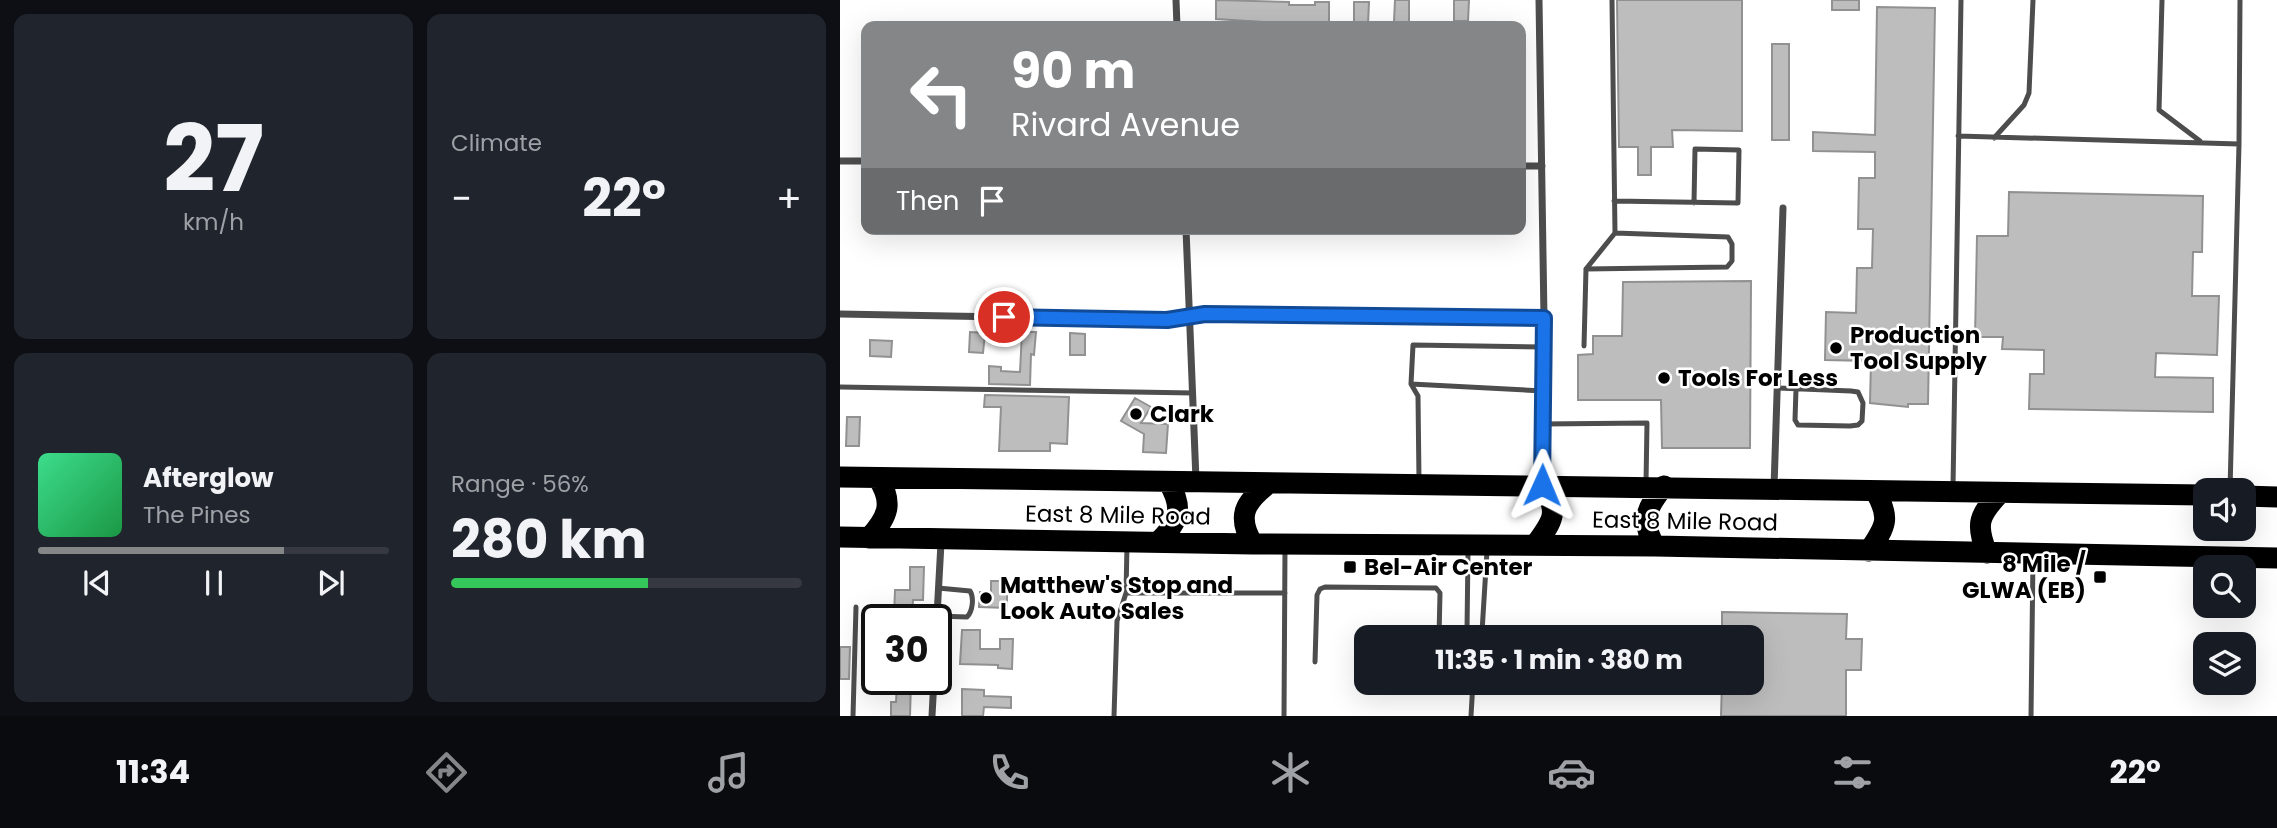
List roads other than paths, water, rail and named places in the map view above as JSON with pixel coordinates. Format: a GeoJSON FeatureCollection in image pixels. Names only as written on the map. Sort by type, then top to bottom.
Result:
{"type":"FeatureCollection","features":[{"type":"Feature","properties":{"kind":"highway","name":"East 8 Mile Road"},"geometry":{"type":"LineString","coordinates":[[840,477],[2193,495]]}},
{"type":"Feature","properties":{"kind":"highway"},"geometry":{"type":"LineString","coordinates":[[869,538],[879,527],[887,511],[887,496],[878,478]]}},
{"type":"Feature","properties":{"kind":"highway"},"geometry":{"type":"LineString","coordinates":[[1158,542],[1177,517],[1178,502],[1169,483]]}},
{"type":"Feature","properties":{"kind":"highway"},"geometry":{"type":"LineString","coordinates":[[1253,544],[1244,527],[1245,511],[1254,495],[1268,484]]}},
{"type":"Feature","properties":{"kind":"highway"},"geometry":{"type":"LineString","coordinates":[[1535,545],[1547,529],[1554,511],[1542,485]]}},
{"type":"Feature","properties":{"kind":"highway"},"geometry":{"type":"LineString","coordinates":[[1655,486],[1645,521],[1655,546]]}},
{"type":"Feature","properties":{"kind":"highway"},"geometry":{"type":"LineString","coordinates":[[1869,551],[1885,524],[1884,509],[1875,491]]}},
{"type":"Feature","properties":{"kind":"highway"},"geometry":{"type":"LineString","coordinates":[[1987,553],[1980,523],[1986,508],[2000,493]]}},
{"type":"Feature","properties":{"kind":"highway"},"geometry":{"type":"LineString","coordinates":[[2256,496],[2277,497]]}},
{"type":"Feature","properties":{"kind":"highway","name":"East 8 Mile Road"},"geometry":{"type":"LineString","coordinates":[[840,537],[1253,544],[1655,546],[2277,558]]}},
{"type":"Feature","properties":{"kind":"street"},"geometry":{"type":"LineString","coordinates":[[1176,0],[1177,21]]}},
{"type":"Feature","properties":{"kind":"street"},"geometry":{"type":"LineString","coordinates":[[1539,0],[1544,318],[1542,485]]}},
{"type":"Feature","properties":{"kind":"street"},"geometry":{"type":"LineString","coordinates":[[840,161],[861,161]]}},
{"type":"Feature","properties":{"kind":"street"},"geometry":{"type":"LineString","coordinates":[[1526,166],[1542,166]]}},
{"type":"Feature","properties":{"kind":"street"},"geometry":{"type":"LineString","coordinates":[[1774,488],[1783,208]]}},
{"type":"Feature","properties":{"kind":"street"},"geometry":{"type":"LineString","coordinates":[[1186,235],[1196,483]]}},
{"type":"Feature","properties":{"kind":"street"},"geometry":{"type":"LineString","coordinates":[[840,314],[1167,320],[1205,314],[1544,318]]}},
{"type":"Feature","properties":{"kind":"street"},"geometry":{"type":"LineString","coordinates":[[937,604],[941,539]]}},
{"type":"Feature","properties":{"kind":"street"},"geometry":{"type":"LineString","coordinates":[[932,716],[933,695]]}},
{"type":"Feature","properties":{"kind":"lane"},"geometry":{"type":"LineString","coordinates":[[1584,346],[1587,269],[1615,233],[1612,0]]}},
{"type":"Feature","properties":{"kind":"lane"},"geometry":{"type":"LineString","coordinates":[[1953,492],[1961,0]]}},
{"type":"Feature","properties":{"kind":"lane"},"geometry":{"type":"LineString","coordinates":[[1994,138],[2024,105],[2029,93],[2033,0]]}},
{"type":"Feature","properties":{"kind":"lane"},"geometry":{"type":"LineString","coordinates":[[2162,0],[2159,110],[2202,142]]}},
{"type":"Feature","properties":{"kind":"lane"},"geometry":{"type":"LineString","coordinates":[[2230,478],[2240,0]]}},
{"type":"Feature","properties":{"kind":"lane"},"geometry":{"type":"LineString","coordinates":[[1958,136],[2239,144]]}},
{"type":"Feature","properties":{"kind":"lane"},"geometry":{"type":"LineString","coordinates":[[1614,201],[1694,203],[1738,203],[1739,150],[1695,149],[1694,203]]}},
{"type":"Feature","properties":{"kind":"lane"},"geometry":{"type":"LineString","coordinates":[[1587,269],[1727,267],[1732,261],[1732,243],[1728,237],[1615,233]]}},
{"type":"Feature","properties":{"kind":"lane"},"geometry":{"type":"LineString","coordinates":[[1419,484],[1418,396],[1410,384],[1413,345],[1544,347]]}},
{"type":"Feature","properties":{"kind":"lane"},"geometry":{"type":"LineString","coordinates":[[1410,384],[1543,391]]}},
{"type":"Feature","properties":{"kind":"lane"},"geometry":{"type":"LineString","coordinates":[[840,387],[1193,393]]}},
{"type":"Feature","properties":{"kind":"lane"},"geometry":{"type":"LineString","coordinates":[[1777,388],[1858,392],[1863,403],[1862,421],[1850,426],[1798,425],[1795,420],[1796,389]]}},
{"type":"Feature","properties":{"kind":"lane"},"geometry":{"type":"LineString","coordinates":[[1543,424],[1647,423],[1655,486]]}},
{"type":"Feature","properties":{"kind":"lane"},"geometry":{"type":"LineString","coordinates":[[1114,716],[1117,621],[1126,593],[1127,542]]}},
{"type":"Feature","properties":{"kind":"lane"},"geometry":{"type":"LineString","coordinates":[[1284,716],[1285,544]]}},
{"type":"Feature","properties":{"kind":"lane"},"geometry":{"type":"LineString","coordinates":[[1468,625],[1477,544]]}},
{"type":"Feature","properties":{"kind":"lane"},"geometry":{"type":"LineString","coordinates":[[1477,544],[1482,625]]}},
{"type":"Feature","properties":{"kind":"lane"},"geometry":{"type":"LineString","coordinates":[[2031,716],[2033,554]]}},
{"type":"Feature","properties":{"kind":"lane"},"geometry":{"type":"LineString","coordinates":[[1315,662],[1317,595],[1320,589],[1325,587],[1436,589],[1440,593],[1440,625]]}},
{"type":"Feature","properties":{"kind":"lane"},"geometry":{"type":"LineString","coordinates":[[938,588],[970,591],[972,594],[971,610],[967,617],[952,616]]}},
{"type":"Feature","properties":{"kind":"lane"},"geometry":{"type":"LineString","coordinates":[[1126,593],[1285,593]]}},
{"type":"Feature","properties":{"kind":"lane"},"geometry":{"type":"LineString","coordinates":[[853,716],[856,607]]}},
{"type":"Feature","properties":{"kind":"lane"},"geometry":{"type":"LineString","coordinates":[[1471,716],[1472,695]]}},
{"type":"Feature","properties":{"kind":"place","name":"Production Tool Supply"},"geometry":{"type":"Point","coordinates":[1836,348]}},
{"type":"Feature","properties":{"kind":"place","name":"Tools For Less"},"geometry":{"type":"Point","coordinates":[1664,378]}},
{"type":"Feature","properties":{"kind":"place","name":"Clark"},"geometry":{"type":"Point","coordinates":[1136,414]}},
{"type":"Feature","properties":{"kind":"place","name":"Bel-Air Center"},"geometry":{"type":"Point","coordinates":[1350,567]}},
{"type":"Feature","properties":{"kind":"place","name":"8 Mile / GLWA (EB)"},"geometry":{"type":"Point","coordinates":[2100,577]}},
{"type":"Feature","properties":{"kind":"place","name":"Matthew's Stop and Look Auto Sales"},"geometry":{"type":"Point","coordinates":[986,598]}}]}
